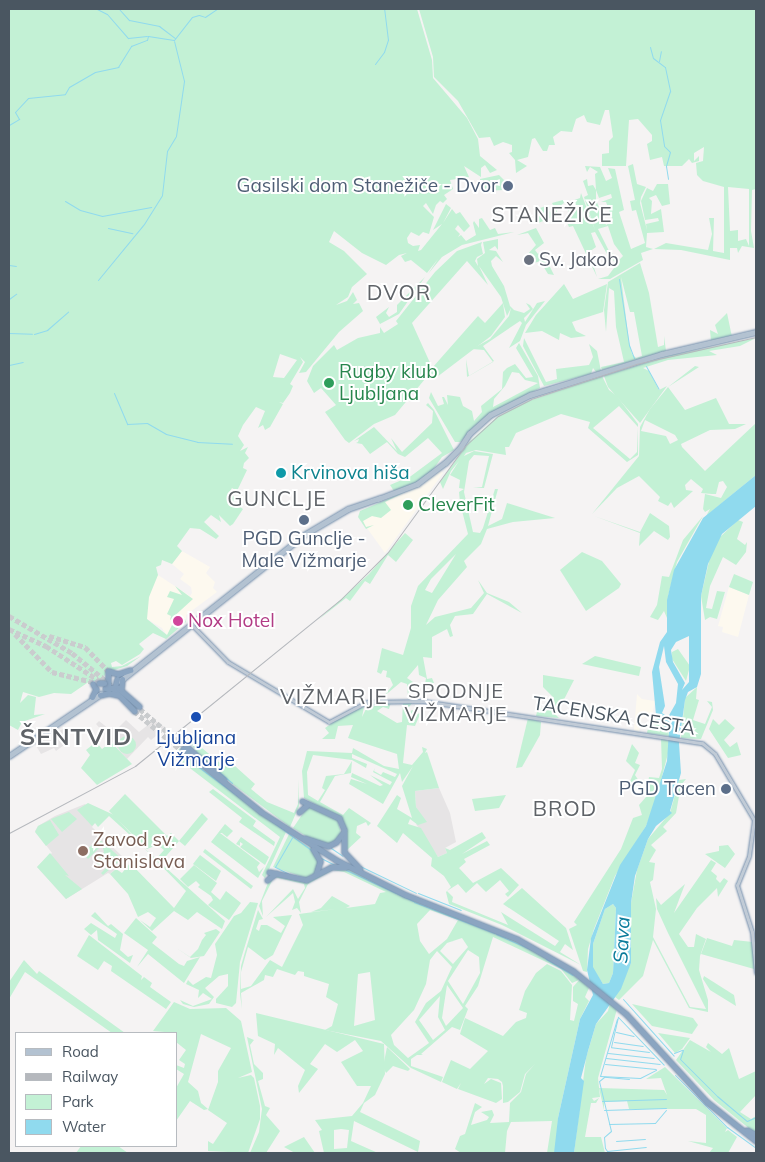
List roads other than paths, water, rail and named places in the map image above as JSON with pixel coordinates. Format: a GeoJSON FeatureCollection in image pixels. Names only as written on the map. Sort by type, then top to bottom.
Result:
{"type":"FeatureCollection","features":[{"type":"Feature","properties":{"kind":"highway"},"geometry":{"type":"LineString","coordinates":[[107,685],[109,673],[130,670]]}},
{"type":"Feature","properties":{"kind":"highway"},"geometry":{"type":"LineString","coordinates":[[107,685],[139,706]]}},
{"type":"Feature","properties":{"kind":"highway"},"geometry":{"type":"LineString","coordinates":[[92,697],[107,685],[120,685],[121,695],[134,711]]}},
{"type":"Feature","properties":{"kind":"highway"},"geometry":{"type":"LineString","coordinates":[[100,696],[109,693],[121,695]]}},
{"type":"Feature","properties":{"kind":"highway"},"geometry":{"type":"LineString","coordinates":[[184,748],[222,780],[304,839],[361,872],[518,936],[580,974],[619,1005],[696,1087],[755,1139]]}},
{"type":"Feature","properties":{"kind":"highway"},"geometry":{"type":"LineString","coordinates":[[299,812],[304,803],[338,817],[343,826],[344,852],[361,872]]}},
{"type":"Feature","properties":{"kind":"highway"},"geometry":{"type":"LineString","coordinates":[[304,839],[329,846],[339,840],[343,826]]}},
{"type":"Feature","properties":{"kind":"highway"},"geometry":{"type":"LineString","coordinates":[[304,839],[320,859],[319,870],[312,878]]}},
{"type":"Feature","properties":{"kind":"highway"},"geometry":{"type":"LineString","coordinates":[[286,876],[270,870],[276,874],[302,880],[312,878],[336,866],[361,872]]}},
{"type":"Feature","properties":{"kind":"highway"},"geometry":{"type":"LineString","coordinates":[[266,880],[276,874]]}},
{"type":"Feature","properties":{"kind":"highway"},"geometry":{"type":"LineString","coordinates":[[619,1005],[701,1096],[755,1139]]}},
{"type":"Feature","properties":{"kind":"main road"},"geometry":{"type":"LineString","coordinates":[[9,754],[100,696],[107,685],[192,625],[294,542],[349,510],[417,484],[445,464],[472,432],[509,404],[602,372],[672,351],[756,332]]}},
{"type":"Feature","properties":{"kind":"main road"},"geometry":{"type":"LineString","coordinates":[[9,754],[192,625]]}},
{"type":"Feature","properties":{"kind":"main road","name":"TACENSKA CESTA"},"geometry":{"type":"LineString","coordinates":[[192,625],[231,664],[329,722],[369,702],[423,701],[702,743],[715,754],[753,816],[755,830],[738,885],[752,932],[756,974]]}},
{"type":"Feature","properties":{"kind":"water","name":"Sava"},"geometry":{"type":"Polygon","coordinates":[[[756,475],[756,506],[722,534],[708,564],[701,596],[701,674],[697,687],[688,692],[685,700],[679,743],[681,773],[670,811],[672,813],[656,826],[648,839],[635,876],[631,903],[631,963],[621,989],[596,1024],[581,1078],[584,1081],[574,1153],[554,1153],[558,1118],[580,1019],[593,995],[587,970],[591,938],[620,865],[646,826],[667,761],[669,731],[658,719],[663,716],[656,715],[652,672],[660,642],[667,632],[667,600],[674,570],[703,518],[756,475]],[[689,636],[676,642],[671,650],[673,662],[685,683],[682,690],[689,682],[689,636]],[[664,646],[659,667],[665,706],[662,713],[668,717],[676,703],[678,684],[666,662],[664,646]],[[613,904],[605,909],[593,944],[593,967],[603,984],[609,983],[613,973],[616,908],[613,904]]]}},
{"type":"Feature","properties":{"kind":"waterway"},"geometry":{"type":"LineString","coordinates":[[97,9],[107,14],[128,38],[147,36]]}},
{"type":"Feature","properties":{"kind":"waterway"},"geometry":{"type":"LineString","coordinates":[[119,9],[129,20],[159,26],[175,38]]}},
{"type":"Feature","properties":{"kind":"waterway"},"geometry":{"type":"LineString","coordinates":[[9,125],[19,119],[15,112],[28,98],[65,94],[69,87],[95,72],[118,67],[131,46],[147,40],[148,36],[174,40],[192,17],[199,15],[205,17],[217,9]]}},
{"type":"Feature","properties":{"kind":"waterway"},"geometry":{"type":"LineString","coordinates":[[375,64],[384,52],[388,40],[384,9]]}},
{"type":"Feature","properties":{"kind":"waterway"},"geometry":{"type":"LineString","coordinates":[[98,280],[144,224],[162,195],[167,151],[176,136],[184,81],[174,41]]}},
{"type":"Feature","properties":{"kind":"waterway"},"geometry":{"type":"LineString","coordinates":[[650,47],[653,58],[665,67],[670,91],[660,120],[664,146],[670,152],[666,166],[668,179]]}},
{"type":"Feature","properties":{"kind":"waterway"},"geometry":{"type":"LineString","coordinates":[[659,61],[661,51]]}},
{"type":"Feature","properties":{"kind":"waterway"},"geometry":{"type":"LineString","coordinates":[[65,201],[80,210],[102,216],[151,207]]}},
{"type":"Feature","properties":{"kind":"waterway"},"geometry":{"type":"LineString","coordinates":[[108,228],[132,233]]}},
{"type":"Feature","properties":{"kind":"waterway"},"geometry":{"type":"LineString","coordinates":[[9,265],[16,266]]}},
{"type":"Feature","properties":{"kind":"waterway"},"geometry":{"type":"LineString","coordinates":[[619,279],[629,345],[634,358]]}},
{"type":"Feature","properties":{"kind":"waterway"},"geometry":{"type":"LineString","coordinates":[[9,299],[16,294]]}},
{"type":"Feature","properties":{"kind":"waterway"},"geometry":{"type":"LineString","coordinates":[[34,334],[47,330],[68,312]]}},
{"type":"Feature","properties":{"kind":"waterway"},"geometry":{"type":"LineString","coordinates":[[9,333],[32,334]]}},
{"type":"Feature","properties":{"kind":"waterway"},"geometry":{"type":"LineString","coordinates":[[9,365],[23,362]]}},
{"type":"Feature","properties":{"kind":"waterway"},"geometry":{"type":"LineString","coordinates":[[646,366],[659,389]]}},
{"type":"Feature","properties":{"kind":"waterway"},"geometry":{"type":"LineString","coordinates":[[114,393],[127,424],[147,423],[166,434],[197,442],[232,444]]}},
{"type":"Feature","properties":{"kind":"waterway"},"geometry":{"type":"LineString","coordinates":[[193,763],[311,850]]}},
{"type":"Feature","properties":{"kind":"waterway"},"geometry":{"type":"LineString","coordinates":[[219,772],[232,783]]}},
{"type":"Feature","properties":{"kind":"waterway"},"geometry":{"type":"LineString","coordinates":[[289,874],[275,867],[292,838]]}},
{"type":"Feature","properties":{"kind":"waterway"},"geometry":{"type":"LineString","coordinates":[[331,848],[343,856]]}},
{"type":"Feature","properties":{"kind":"waterway"},"geometry":{"type":"LineString","coordinates":[[321,858],[335,865]]}},
{"type":"Feature","properties":{"kind":"waterway"},"geometry":{"type":"LineString","coordinates":[[360,866],[416,893]]}},
{"type":"Feature","properties":{"kind":"waterway"},"geometry":{"type":"LineString","coordinates":[[346,870],[413,901]]}},
{"type":"Feature","properties":{"kind":"waterway"},"geometry":{"type":"LineString","coordinates":[[418,893],[461,910]]}},
{"type":"Feature","properties":{"kind":"waterway"},"geometry":{"type":"LineString","coordinates":[[414,902],[494,933]]}},
{"type":"Feature","properties":{"kind":"waterway"},"geometry":{"type":"LineString","coordinates":[[496,934],[532,950]]}},
{"type":"Feature","properties":{"kind":"waterway"},"geometry":{"type":"LineString","coordinates":[[546,959],[573,975]]}},
{"type":"Feature","properties":{"kind":"waterway"},"geometry":{"type":"LineString","coordinates":[[623,999],[674,1056]]}},
{"type":"Feature","properties":{"kind":"waterway"},"geometry":{"type":"LineString","coordinates":[[649,1052],[611,1047],[618,1017],[664,1065]]}},
{"type":"Feature","properties":{"kind":"waterway"},"geometry":{"type":"LineString","coordinates":[[617,1019],[600,1076],[640,1078],[656,1070]]}},
{"type":"Feature","properties":{"kind":"waterway"},"geometry":{"type":"LineString","coordinates":[[616,1032],[634,1036]]}},
{"type":"Feature","properties":{"kind":"waterway"},"geometry":{"type":"LineString","coordinates":[[614,1042],[643,1046]]}},
{"type":"Feature","properties":{"kind":"waterway"},"geometry":{"type":"LineString","coordinates":[[674,1053],[682,1050]]}},
{"type":"Feature","properties":{"kind":"waterway"},"geometry":{"type":"LineString","coordinates":[[683,1050],[680,1059],[717,1096],[747,1121],[756,1117]]}},
{"type":"Feature","properties":{"kind":"waterway"},"geometry":{"type":"LineString","coordinates":[[608,1053],[654,1058]]}},
{"type":"Feature","properties":{"kind":"waterway"},"geometry":{"type":"LineString","coordinates":[[606,1058],[660,1064]]}},
{"type":"Feature","properties":{"kind":"waterway"},"geometry":{"type":"LineString","coordinates":[[605,1064],[656,1069]]}},
{"type":"Feature","properties":{"kind":"waterway"},"geometry":{"type":"LineString","coordinates":[[675,1075],[727,1127],[756,1148]]}},
{"type":"Feature","properties":{"kind":"waterway"},"geometry":{"type":"LineString","coordinates":[[629,1079],[604,1077],[599,1081],[611,1131],[604,1137],[605,1148],[607,1151],[646,1147]]}},
{"type":"Feature","properties":{"kind":"waterway"},"geometry":{"type":"LineString","coordinates":[[602,1101],[666,1099]]}},
{"type":"Feature","properties":{"kind":"waterway"},"geometry":{"type":"LineString","coordinates":[[604,1110],[666,1108]]}},
{"type":"Feature","properties":{"kind":"waterway"},"geometry":{"type":"LineString","coordinates":[[609,1124],[655,1123],[666,1110]]}},
{"type":"Feature","properties":{"kind":"waterway"},"geometry":{"type":"LineString","coordinates":[[616,1141],[645,1139]]}},
{"type":"Feature","properties":{"kind":"tunnel"},"geometry":{"type":"LineString","coordinates":[[9,616],[72,653],[116,689]]}},
{"type":"Feature","properties":{"kind":"tunnel"},"geometry":{"type":"LineString","coordinates":[[9,629],[46,646],[103,683]]}},
{"type":"Feature","properties":{"kind":"tunnel"},"geometry":{"type":"LineString","coordinates":[[15,634],[52,672],[93,682]]}},
{"type":"Feature","properties":{"kind":"tunnel"},"geometry":{"type":"LineString","coordinates":[[49,636],[85,647],[108,671]]}},
{"type":"Feature","properties":{"kind":"tunnel"},"geometry":{"type":"LineString","coordinates":[[134,704],[185,747]]}},
{"type":"Feature","properties":{"kind":"tunnel"},"geometry":{"type":"LineString","coordinates":[[134,711],[182,751]]}},
{"type":"Feature","properties":{"kind":"railway"},"geometry":{"type":"LineString","coordinates":[[9,833],[135,766],[341,599],[388,552],[465,446],[498,416],[531,399],[636,364],[756,337]]}},
{"type":"Feature","properties":{"kind":"place","name":"Gasilski dom Stanežiče - Dvor"},"geometry":{"type":"Point","coordinates":[508,186]}},
{"type":"Feature","properties":{"kind":"place","name":"Sv. Jakob"},"geometry":{"type":"Point","coordinates":[529,260]}},
{"type":"Feature","properties":{"kind":"place","name":"Rugby klub Ljubljana"},"geometry":{"type":"Point","coordinates":[329,383]}},
{"type":"Feature","properties":{"kind":"place","name":"Krvinova hiša"},"geometry":{"type":"Point","coordinates":[281,473]}},
{"type":"Feature","properties":{"kind":"place","name":"CleverFit"},"geometry":{"type":"Point","coordinates":[408,505]}},
{"type":"Feature","properties":{"kind":"place","name":"PGD Gunclje - Male Vižmarje"},"geometry":{"type":"Point","coordinates":[304,520]}},
{"type":"Feature","properties":{"kind":"place","name":"Nox Hotel"},"geometry":{"type":"Point","coordinates":[178,621]}},
{"type":"Feature","properties":{"kind":"place","name":"Ljubljana Vižmarje"},"geometry":{"type":"Point","coordinates":[196,717]}},
{"type":"Feature","properties":{"kind":"place","name":"PGD Tacen"},"geometry":{"type":"Point","coordinates":[726,789]}},
{"type":"Feature","properties":{"kind":"place","name":"Zavod sv. Stanislava"},"geometry":{"type":"Point","coordinates":[83,851]}},
{"type":"Feature","properties":{"kind":"district","name":"STANEŽIČE"},"geometry":{"type":"Point","coordinates":[552,214]}},
{"type":"Feature","properties":{"kind":"district","name":"DVOR"},"geometry":{"type":"Point","coordinates":[399,292]}},
{"type":"Feature","properties":{"kind":"district","name":"GUNCLJE"},"geometry":{"type":"Point","coordinates":[277,498]}},
{"type":"Feature","properties":{"kind":"district","name":"VIŽMARJE"},"geometry":{"type":"Point","coordinates":[334,696]}},
{"type":"Feature","properties":{"kind":"district","name":"SPODNJE VIŽMARJE"},"geometry":{"type":"Point","coordinates":[456,702]}},
{"type":"Feature","properties":{"kind":"district","name":"ŠENTVID"},"geometry":{"type":"Point","coordinates":[76,737]}},
{"type":"Feature","properties":{"kind":"district","name":"BROD"},"geometry":{"type":"Point","coordinates":[565,808]}}]}
